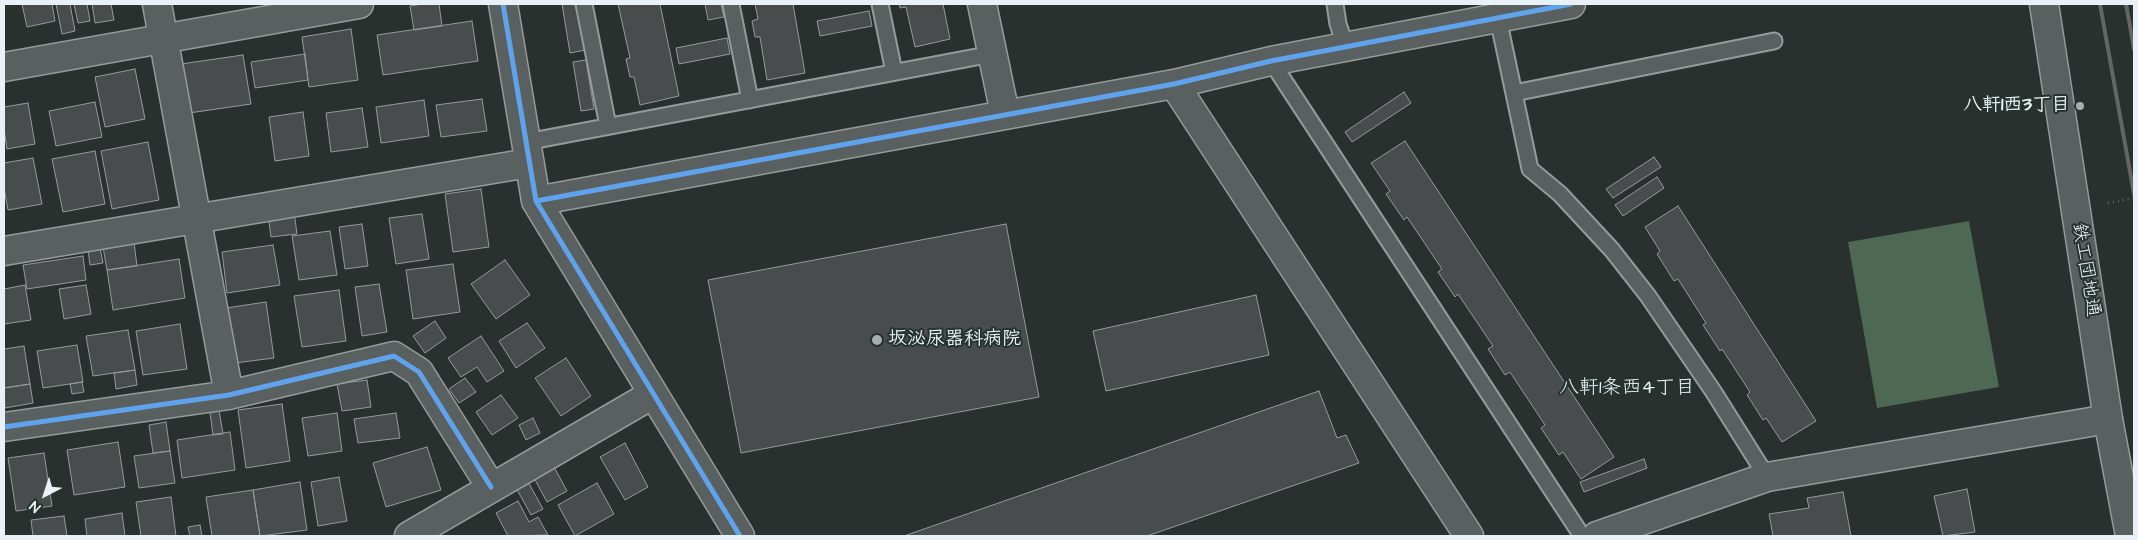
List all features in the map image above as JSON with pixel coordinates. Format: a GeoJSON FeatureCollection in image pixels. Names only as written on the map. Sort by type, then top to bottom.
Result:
{"type":"FeatureCollection","features":[{"type":"Feature","properties":{"kind":"street"},"geometry":{"type":"LineString","coordinates":[[157,4],[229,395]]}},
{"type":"Feature","properties":{"kind":"street"},"geometry":{"type":"LineString","coordinates":[[4,67],[359,4]]}},
{"type":"Feature","properties":{"kind":"street"},"geometry":{"type":"LineString","coordinates":[[503,4],[536,201],[740,536]]}},
{"type":"Feature","properties":{"kind":"street"},"geometry":{"type":"LineString","coordinates":[[982,4],[1005,114]]}},
{"type":"Feature","properties":{"kind":"street"},"geometry":{"type":"LineString","coordinates":[[536,201],[1174,84],[1271,61],[1571,4]]}},
{"type":"Feature","properties":{"kind":"street","name":"鉄工団地通"},"geometry":{"type":"LineString","coordinates":[[2044,4],[2108,419],[2130,536]]}},
{"type":"Feature","properties":{"kind":"street"},"geometry":{"type":"LineString","coordinates":[[1174,84],[1469,536]]}},
{"type":"Feature","properties":{"kind":"street"},"geometry":{"type":"LineString","coordinates":[[4,251],[197,219],[527,153]]}},
{"type":"Feature","properties":{"kind":"street"},"geometry":{"type":"LineString","coordinates":[[4,427],[229,395],[394,356],[419,372],[491,487]]}},
{"type":"Feature","properties":{"kind":"street"},"geometry":{"type":"LineString","coordinates":[[409,536],[653,394]]}},
{"type":"Feature","properties":{"kind":"street"},"geometry":{"type":"LineString","coordinates":[[1597,536],[1767,477],[2108,419]]}},
{"type":"Feature","properties":{"kind":"lane"},"geometry":{"type":"LineString","coordinates":[[584,4],[608,126]]}},
{"type":"Feature","properties":{"kind":"lane"},"geometry":{"type":"LineString","coordinates":[[731,4],[750,100]]}},
{"type":"Feature","properties":{"kind":"lane"},"geometry":{"type":"LineString","coordinates":[[880,4],[894,72]]}},
{"type":"Feature","properties":{"kind":"lane"},"geometry":{"type":"LineString","coordinates":[[1335,4],[1338,24],[1346,47]]}},
{"type":"Feature","properties":{"kind":"lane"},"geometry":{"type":"LineString","coordinates":[[1498,18],[1530,169],[1560,194],[1612,250],[1648,296],[1713,391],[1767,477]]}},
{"type":"Feature","properties":{"kind":"lane"},"geometry":{"type":"LineString","coordinates":[[1514,93],[1774,41]]}},
{"type":"Feature","properties":{"kind":"lane"},"geometry":{"type":"LineString","coordinates":[[527,153],[608,126],[992,54]]}},
{"type":"Feature","properties":{"kind":"lane"},"geometry":{"type":"LineString","coordinates":[[1271,61],[1582,536]]}},
{"type":"Feature","properties":{"kind":"path"},"geometry":{"type":"LineString","coordinates":[[2108,204],[2134,198]]}},
{"type":"Feature","properties":{"kind":"green space"},"geometry":{"type":"Polygon","coordinates":[[[1969,221],[1999,387],[1877,408],[1848,242],[1969,221]]]}},
{"type":"Feature","properties":{"kind":"building"},"geometry":{"type":"Polygon","coordinates":[[[22,4],[52,4],[55,21],[27,27],[22,4]]]}},
{"type":"Feature","properties":{"kind":"building"},"geometry":{"type":"Polygon","coordinates":[[[56,4],[70,4],[75,31],[62,34],[56,4]]]}},
{"type":"Feature","properties":{"kind":"building"},"geometry":{"type":"Polygon","coordinates":[[[74,4],[87,4],[90,21],[78,23],[74,4]]]}},
{"type":"Feature","properties":{"kind":"building"},"geometry":{"type":"Polygon","coordinates":[[[92,4],[111,4],[114,20],[95,23],[92,4]]]}},
{"type":"Feature","properties":{"kind":"building"},"geometry":{"type":"Polygon","coordinates":[[[439,4],[442,26],[414,30],[410,6],[439,4]]]}},
{"type":"Feature","properties":{"kind":"building"},"geometry":{"type":"Polygon","coordinates":[[[562,4],[577,4],[585,50],[570,53],[562,4]]]}},
{"type":"Feature","properties":{"kind":"building"},"geometry":{"type":"Polygon","coordinates":[[[618,4],[660,4],[679,96],[640,105],[634,77],[630,77],[626,59],[630,58],[618,4]]]}},
{"type":"Feature","properties":{"kind":"building"},"geometry":{"type":"Polygon","coordinates":[[[705,4],[721,4],[724,17],[708,20],[705,4]]]}},
{"type":"Feature","properties":{"kind":"building"},"geometry":{"type":"Polygon","coordinates":[[[755,4],[793,4],[805,73],[767,80],[760,37],[755,37],[752,21],[758,19],[755,4]]]}},
{"type":"Feature","properties":{"kind":"building"},"geometry":{"type":"Polygon","coordinates":[[[899,4],[943,4],[950,39],[915,47],[906,7],[900,8],[899,4]]]}},
{"type":"Feature","properties":{"kind":"building"},"geometry":{"type":"Polygon","coordinates":[[[869,11],[872,26],[820,36],[817,21],[869,11]]]}},
{"type":"Feature","properties":{"kind":"building"},"geometry":{"type":"Polygon","coordinates":[[[472,21],[478,61],[383,75],[377,35],[472,21]]]}},
{"type":"Feature","properties":{"kind":"building"},"geometry":{"type":"Polygon","coordinates":[[[351,29],[358,80],[309,87],[302,37],[351,29]]]}},
{"type":"Feature","properties":{"kind":"building"},"geometry":{"type":"Polygon","coordinates":[[[727,38],[730,54],[679,64],[676,48],[727,38]]]}},
{"type":"Feature","properties":{"kind":"building"},"geometry":{"type":"Polygon","coordinates":[[[305,54],[308,80],[255,88],[251,62],[305,54]]]}},
{"type":"Feature","properties":{"kind":"building"},"geometry":{"type":"Polygon","coordinates":[[[243,55],[251,104],[189,113],[181,64],[243,55]]]}},
{"type":"Feature","properties":{"kind":"building"},"geometry":{"type":"Polygon","coordinates":[[[586,60],[594,109],[581,111],[573,62],[586,60]]]}},
{"type":"Feature","properties":{"kind":"building"},"geometry":{"type":"Polygon","coordinates":[[[135,69],[145,119],[105,127],[95,77],[135,69]]]}},
{"type":"Feature","properties":{"kind":"building"},"geometry":{"type":"Polygon","coordinates":[[[1404,92],[1411,103],[1352,142],[1345,132],[1404,92]]]}},
{"type":"Feature","properties":{"kind":"building"},"geometry":{"type":"Polygon","coordinates":[[[482,99],[487,131],[441,137],[436,105],[482,99]]]}},
{"type":"Feature","properties":{"kind":"building"},"geometry":{"type":"Polygon","coordinates":[[[424,100],[429,136],[381,143],[376,107],[424,100]]]}},
{"type":"Feature","properties":{"kind":"building"},"geometry":{"type":"Polygon","coordinates":[[[95,102],[102,137],[56,146],[49,111],[95,102]]]}},
{"type":"Feature","properties":{"kind":"building"},"geometry":{"type":"Polygon","coordinates":[[[28,103],[35,144],[7,149],[4,129],[4,107],[28,103]]]}},
{"type":"Feature","properties":{"kind":"building"},"geometry":{"type":"Polygon","coordinates":[[[362,108],[368,147],[331,152],[326,113],[362,108]]]}},
{"type":"Feature","properties":{"kind":"building"},"geometry":{"type":"Polygon","coordinates":[[[303,112],[309,156],[275,161],[269,117],[303,112]]]}},
{"type":"Feature","properties":{"kind":"building"},"geometry":{"type":"Polygon","coordinates":[[[1405,141],[1614,457],[1581,479],[1563,452],[1559,455],[1541,428],[1545,425],[1510,372],[1505,375],[1488,349],[1493,346],[1458,294],[1455,297],[1438,272],[1442,269],[1407,217],[1404,220],[1386,194],[1390,191],[1371,163],[1405,141]]]}},
{"type":"Feature","properties":{"kind":"building"},"geometry":{"type":"Polygon","coordinates":[[[148,142],[159,200],[112,209],[101,151],[148,142]]]}},
{"type":"Feature","properties":{"kind":"building"},"geometry":{"type":"Polygon","coordinates":[[[95,151],[105,204],[63,212],[52,159],[95,151]]]}},
{"type":"Feature","properties":{"kind":"building"},"geometry":{"type":"Polygon","coordinates":[[[1654,157],[1661,167],[1613,198],[1606,189],[1654,157]]]}},
{"type":"Feature","properties":{"kind":"building"},"geometry":{"type":"Polygon","coordinates":[[[33,158],[42,204],[8,210],[4,188],[4,163],[33,158]]]}},
{"type":"Feature","properties":{"kind":"building"},"geometry":{"type":"Polygon","coordinates":[[[1657,177],[1664,188],[1623,216],[1615,205],[1657,177]]]}},
{"type":"Feature","properties":{"kind":"building"},"geometry":{"type":"Polygon","coordinates":[[[481,189],[489,247],[453,252],[445,194],[481,189]]]}},
{"type":"Feature","properties":{"kind":"building"},"geometry":{"type":"Polygon","coordinates":[[[1678,206],[1816,421],[1782,442],[1766,418],[1763,420],[1747,395],[1750,392],[1722,349],[1720,351],[1703,325],[1706,323],[1678,279],[1674,281],[1657,254],[1660,251],[1645,227],[1678,206]]]}},
{"type":"Feature","properties":{"kind":"building"},"geometry":{"type":"Polygon","coordinates":[[[294,211],[297,234],[271,237],[268,214],[294,211]]]}},
{"type":"Feature","properties":{"kind":"building"},"geometry":{"type":"Polygon","coordinates":[[[422,214],[429,259],[396,264],[389,218],[422,214]]]}},
{"type":"Feature","properties":{"kind":"building"},"geometry":{"type":"Polygon","coordinates":[[[362,224],[368,266],[345,269],[339,227],[362,224]]]}},
{"type":"Feature","properties":{"kind":"building"},"geometry":{"type":"Polygon","coordinates":[[[1006,224],[1039,397],[741,453],[708,280],[1006,224]]]}},
{"type":"Feature","properties":{"kind":"building"},"geometry":{"type":"Polygon","coordinates":[[[330,231],[337,275],[299,280],[292,236],[330,231]]]}},
{"type":"Feature","properties":{"kind":"building"},"geometry":{"type":"Polygon","coordinates":[[[134,242],[137,266],[107,270],[103,247],[134,242]]]}},
{"type":"Feature","properties":{"kind":"building"},"geometry":{"type":"Polygon","coordinates":[[[273,245],[280,285],[227,293],[222,252],[273,245]]]}},
{"type":"Feature","properties":{"kind":"building"},"geometry":{"type":"Polygon","coordinates":[[[100,248],[103,263],[90,265],[88,250],[100,248]]]}},
{"type":"Feature","properties":{"kind":"building"},"geometry":{"type":"Polygon","coordinates":[[[83,256],[86,280],[27,289],[23,265],[83,256]]]}},
{"type":"Feature","properties":{"kind":"building"},"geometry":{"type":"Polygon","coordinates":[[[179,259],[185,298],[113,310],[107,270],[179,259]]]}},
{"type":"Feature","properties":{"kind":"building"},"geometry":{"type":"Polygon","coordinates":[[[505,260],[530,295],[496,319],[471,284],[505,260]]]}},
{"type":"Feature","properties":{"kind":"building"},"geometry":{"type":"Polygon","coordinates":[[[453,264],[460,312],[413,319],[406,270],[453,264]]]}},
{"type":"Feature","properties":{"kind":"building"},"geometry":{"type":"Polygon","coordinates":[[[379,284],[387,332],[362,336],[355,287],[379,284]]]}},
{"type":"Feature","properties":{"kind":"building"},"geometry":{"type":"Polygon","coordinates":[[[25,285],[31,320],[4,324],[4,289],[25,285]]]}},
{"type":"Feature","properties":{"kind":"building"},"geometry":{"type":"Polygon","coordinates":[[[86,285],[91,314],[64,319],[59,289],[86,285]]]}},
{"type":"Feature","properties":{"kind":"building"},"geometry":{"type":"Polygon","coordinates":[[[339,290],[346,341],[302,347],[294,296],[339,290]]]}},
{"type":"Feature","properties":{"kind":"building"},"geometry":{"type":"Polygon","coordinates":[[[1256,295],[1269,355],[1106,391],[1093,331],[1256,295]]]}},
{"type":"Feature","properties":{"kind":"building"},"geometry":{"type":"Polygon","coordinates":[[[266,302],[274,358],[235,363],[226,308],[266,302]]]}},
{"type":"Feature","properties":{"kind":"building"},"geometry":{"type":"Polygon","coordinates":[[[435,321],[446,338],[425,353],[413,336],[435,321]]]}},
{"type":"Feature","properties":{"kind":"building"},"geometry":{"type":"Polygon","coordinates":[[[527,323],[545,348],[516,368],[499,341],[527,323]]]}},
{"type":"Feature","properties":{"kind":"building"},"geometry":{"type":"Polygon","coordinates":[[[180,324],[187,369],[143,375],[136,331],[180,324]]]}},
{"type":"Feature","properties":{"kind":"building"},"geometry":{"type":"Polygon","coordinates":[[[128,330],[135,370],[93,376],[86,336],[128,330]]]}},
{"type":"Feature","properties":{"kind":"building"},"geometry":{"type":"Polygon","coordinates":[[[481,336],[504,371],[487,382],[477,367],[461,377],[448,358],[481,336]]]}},
{"type":"Feature","properties":{"kind":"building"},"geometry":{"type":"Polygon","coordinates":[[[77,345],[83,382],[43,388],[37,351],[77,345]]]}},
{"type":"Feature","properties":{"kind":"building"},"geometry":{"type":"Polygon","coordinates":[[[24,346],[30,384],[4,388],[4,349],[24,346]]]}},
{"type":"Feature","properties":{"kind":"building"},"geometry":{"type":"Polygon","coordinates":[[[566,358],[591,396],[561,416],[535,378],[566,358]]]}},
{"type":"Feature","properties":{"kind":"building"},"geometry":{"type":"Polygon","coordinates":[[[135,370],[137,385],[116,389],[114,373],[135,370]]]}},
{"type":"Feature","properties":{"kind":"building"},"geometry":{"type":"Polygon","coordinates":[[[465,378],[476,392],[459,403],[449,389],[465,378]]]}},
{"type":"Feature","properties":{"kind":"building"},"geometry":{"type":"Polygon","coordinates":[[[367,380],[371,407],[342,411],[337,384],[367,380]]]}},
{"type":"Feature","properties":{"kind":"building"},"geometry":{"type":"Polygon","coordinates":[[[82,382],[84,392],[72,394],[70,384],[82,382]]]}},
{"type":"Feature","properties":{"kind":"building"},"geometry":{"type":"Polygon","coordinates":[[[30,384],[33,403],[5,408],[4,388],[30,384]]]}},
{"type":"Feature","properties":{"kind":"building"},"geometry":{"type":"Polygon","coordinates":[[[1319,391],[1337,438],[1346,435],[1359,463],[1147,536],[904,536],[1319,391]]]}},
{"type":"Feature","properties":{"kind":"building"},"geometry":{"type":"Polygon","coordinates":[[[501,395],[518,418],[492,435],[476,412],[501,395]]]}},
{"type":"Feature","properties":{"kind":"building"},"geometry":{"type":"Polygon","coordinates":[[[218,404],[223,434],[213,435],[209,405],[218,404]]]}},
{"type":"Feature","properties":{"kind":"building"},"geometry":{"type":"Polygon","coordinates":[[[282,404],[290,461],[246,468],[238,410],[282,404]]]}},
{"type":"Feature","properties":{"kind":"building"},"geometry":{"type":"Polygon","coordinates":[[[337,413],[342,451],[308,456],[302,418],[337,413]]]}},
{"type":"Feature","properties":{"kind":"building"},"geometry":{"type":"Polygon","coordinates":[[[396,413],[400,438],[358,443],[354,419],[396,413]]]}},
{"type":"Feature","properties":{"kind":"building"},"geometry":{"type":"Polygon","coordinates":[[[533,418],[540,433],[526,440],[519,425],[533,418]]]}},
{"type":"Feature","properties":{"kind":"building"},"geometry":{"type":"Polygon","coordinates":[[[166,422],[170,451],[153,453],[149,425],[166,422]]]}},
{"type":"Feature","properties":{"kind":"building"},"geometry":{"type":"Polygon","coordinates":[[[230,432],[235,470],[182,478],[177,440],[230,432]]]}},
{"type":"Feature","properties":{"kind":"building"},"geometry":{"type":"Polygon","coordinates":[[[118,442],[125,487],[74,495],[67,450],[118,442]]]}},
{"type":"Feature","properties":{"kind":"building"},"geometry":{"type":"Polygon","coordinates":[[[625,443],[648,487],[625,500],[600,457],[625,443]]]}},
{"type":"Feature","properties":{"kind":"building"},"geometry":{"type":"Polygon","coordinates":[[[427,447],[441,490],[386,507],[373,463],[427,447]]]}},
{"type":"Feature","properties":{"kind":"building"},"geometry":{"type":"Polygon","coordinates":[[[170,451],[175,483],[139,488],[134,456],[170,451]]]}},
{"type":"Feature","properties":{"kind":"building"},"geometry":{"type":"Polygon","coordinates":[[[44,453],[52,506],[16,511],[8,458],[44,453]]]}},
{"type":"Feature","properties":{"kind":"building"},"geometry":{"type":"Polygon","coordinates":[[[1644,459],[1647,468],[1584,492],[1580,482],[1644,459]]]}},
{"type":"Feature","properties":{"kind":"building"},"geometry":{"type":"Polygon","coordinates":[[[554,467],[567,491],[547,502],[534,478],[554,467]]]}},
{"type":"Feature","properties":{"kind":"building"},"geometry":{"type":"Polygon","coordinates":[[[339,477],[347,521],[318,526],[311,482],[339,477]]]}},
{"type":"Feature","properties":{"kind":"building"},"geometry":{"type":"Polygon","coordinates":[[[527,480],[543,509],[531,515],[515,486],[527,480]]]}},
{"type":"Feature","properties":{"kind":"building"},"geometry":{"type":"Polygon","coordinates":[[[300,482],[307,530],[260,536],[253,490],[300,482]]]}},
{"type":"Feature","properties":{"kind":"building"},"geometry":{"type":"Polygon","coordinates":[[[597,483],[614,514],[575,536],[558,505],[597,483]]]}},
{"type":"Feature","properties":{"kind":"building"},"geometry":{"type":"Polygon","coordinates":[[[1967,489],[1975,532],[1943,536],[1934,496],[1967,489]]]}},
{"type":"Feature","properties":{"kind":"building"},"geometry":{"type":"Polygon","coordinates":[[[253,490],[260,536],[212,536],[206,497],[253,490]]]}},
{"type":"Feature","properties":{"kind":"building"},"geometry":{"type":"Polygon","coordinates":[[[1843,492],[1851,536],[1773,536],[1769,514],[1809,508],[1807,498],[1843,492]]]}},
{"type":"Feature","properties":{"kind":"building"},"geometry":{"type":"Polygon","coordinates":[[[171,497],[176,536],[141,536],[136,502],[171,497]]]}},
{"type":"Feature","properties":{"kind":"building"},"geometry":{"type":"Polygon","coordinates":[[[518,501],[529,522],[538,517],[548,535],[508,536],[496,513],[518,501]]]}},
{"type":"Feature","properties":{"kind":"building"},"geometry":{"type":"Polygon","coordinates":[[[122,513],[125,536],[87,536],[85,519],[122,513]]]}},
{"type":"Feature","properties":{"kind":"building"},"geometry":{"type":"Polygon","coordinates":[[[64,516],[67,536],[33,536],[31,520],[64,516]]]}},
{"type":"Feature","properties":{"kind":"building"},"geometry":{"type":"Polygon","coordinates":[[[200,525],[202,536],[190,536],[188,527],[200,525]]]}},
{"type":"Feature","properties":{"kind":"railway"},"geometry":{"type":"LineString","coordinates":[[2100,4],[2134,194]]}},
{"type":"Feature","properties":{"kind":"railway"},"geometry":{"type":"LineString","coordinates":[[2126,4],[2134,49]]}},
{"type":"Feature","properties":{"kind":"cycle path"},"geometry":{"type":"LineString","coordinates":[[503,4],[536,201],[740,536]]}},
{"type":"Feature","properties":{"kind":"cycle path"},"geometry":{"type":"LineString","coordinates":[[536,201],[1174,84],[1271,61],[1571,4]]}},
{"type":"Feature","properties":{"kind":"cycle path"},"geometry":{"type":"LineString","coordinates":[[4,427],[229,395],[394,356],[419,372],[491,487]]}},
{"type":"Feature","properties":{"kind":"place","name":"八軒1西3丁目"},"geometry":{"type":"Point","coordinates":[2080,106]}},
{"type":"Feature","properties":{"kind":"place","name":"坂泌尿器科病院"},"geometry":{"type":"Point","coordinates":[877,340]}},
{"type":"Feature","properties":{"kind":"district","name":"八軒1条西4丁目"},"geometry":{"type":"Point","coordinates":[1627,389]}}]}
